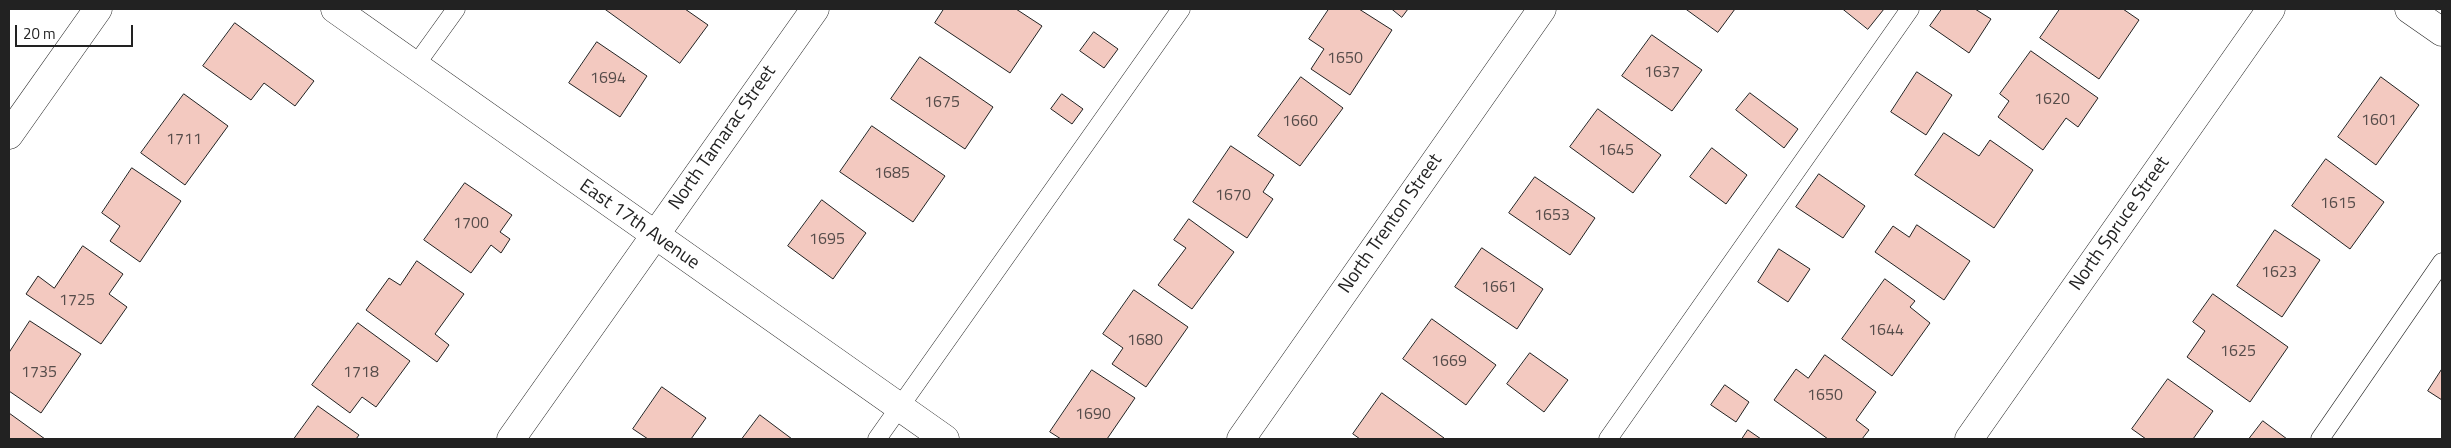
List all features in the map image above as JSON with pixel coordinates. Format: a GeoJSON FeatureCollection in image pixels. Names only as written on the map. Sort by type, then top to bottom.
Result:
{"type":"FeatureCollection","features":[{"type":"Feature","properties":{"kind":"street"},"geometry":{"type":"LineString","coordinates":[[9,135],[98,9]]}},
{"type":"Feature","properties":{"kind":"street","name":"East 17th Avenue"},"geometry":{"type":"LineString","coordinates":[[335,9],[654,236],[945,439]]}},
{"type":"Feature","properties":{"kind":"street","name":"North Tamarac Street"},"geometry":{"type":"LineString","coordinates":[[511,439],[814,9]]}},
{"type":"Feature","properties":{"kind":"street","name":"North Trenton Street"},"geometry":{"type":"LineString","coordinates":[[1241,439],[1542,9]]}},
{"type":"Feature","properties":{"kind":"street","name":"North Spruce Street"},"geometry":{"type":"LineString","coordinates":[[1969,439],[2271,9]]}},
{"type":"Feature","properties":{"kind":"street"},"geometry":{"type":"LineString","coordinates":[[2409,9],[2442,32]]}},
{"type":"Feature","properties":{"kind":"lane"},"geometry":{"type":"LineString","coordinates":[[415,66],[456,9]]}},
{"type":"Feature","properties":{"kind":"lane"},"geometry":{"type":"LineString","coordinates":[[877,439],[1181,9]]}},
{"type":"Feature","properties":{"kind":"lane"},"geometry":{"type":"LineString","coordinates":[[1608,439],[1910,9]]}},
{"type":"Feature","properties":{"kind":"lane"},"geometry":{"type":"LineString","coordinates":[[2320,439],[2442,262]]}},
{"type":"Feature","properties":{"kind":"building"},"geometry":{"type":"Polygon","coordinates":[[[605,9],[685,9],[708,25],[680,63],[605,9]]]}},
{"type":"Feature","properties":{"kind":"building"},"geometry":{"type":"Polygon","coordinates":[[[944,9],[1016,9],[1042,26],[1010,73],[935,23],[944,9]]]}},
{"type":"Feature","properties":{"kind":"building"},"geometry":{"type":"Polygon","coordinates":[[[1329,9],[1359,9],[1392,30],[1350,95],[1311,69],[1324,49],[1309,39],[1329,9]]]}},
{"type":"Feature","properties":{"kind":"building"},"geometry":{"type":"Polygon","coordinates":[[[1392,9],[1408,9],[1402,17],[1392,9]]]}},
{"type":"Feature","properties":{"kind":"building"},"geometry":{"type":"Polygon","coordinates":[[[1686,9],[1735,9],[1718,32],[1686,9]]]}},
{"type":"Feature","properties":{"kind":"building"},"geometry":{"type":"Polygon","coordinates":[[[1843,9],[1884,9],[1868,29],[1843,9]]]}},
{"type":"Feature","properties":{"kind":"building"},"geometry":{"type":"Polygon","coordinates":[[[1942,9],[1975,9],[1991,19],[1969,53],[1930,26],[1942,9]]]}},
{"type":"Feature","properties":{"kind":"building"},"geometry":{"type":"Polygon","coordinates":[[[2060,9],[2123,9],[2139,20],[2099,79],[2040,38],[2060,9]]]}},
{"type":"Feature","properties":{"kind":"building"},"geometry":{"type":"Polygon","coordinates":[[[235,23],[314,81],[295,106],[264,83],[251,100],[203,66],[235,23]]]}},
{"type":"Feature","properties":{"kind":"building"},"geometry":{"type":"Polygon","coordinates":[[[1094,32],[1118,49],[1104,68],[1080,51],[1094,32]]]}},
{"type":"Feature","properties":{"kind":"building"},"geometry":{"type":"Polygon","coordinates":[[[1652,35],[1702,70],[1672,111],[1622,76],[1652,35]]]}},
{"type":"Feature","properties":{"kind":"building"},"geometry":{"type":"Polygon","coordinates":[[[597,42],[647,76],[620,117],[569,83],[597,42]]]}},
{"type":"Feature","properties":{"kind":"building"},"geometry":{"type":"Polygon","coordinates":[[[2031,51],[2098,98],[2078,127],[2066,118],[2043,150],[1998,117],[2009,101],[2000,94],[2031,51]]]}},
{"type":"Feature","properties":{"kind":"building"},"geometry":{"type":"Polygon","coordinates":[[[920,57],[993,107],[965,149],[891,99],[920,57]]]}},
{"type":"Feature","properties":{"kind":"building"},"geometry":{"type":"Polygon","coordinates":[[[1917,72],[1952,95],[1926,135],[1891,112],[1917,72]]]}},
{"type":"Feature","properties":{"kind":"building"},"geometry":{"type":"Polygon","coordinates":[[[1301,77],[1343,108],[1300,166],[1258,136],[1301,77]]]}},
{"type":"Feature","properties":{"kind":"building"},"geometry":{"type":"Polygon","coordinates":[[[2381,77],[2419,105],[2376,165],[2338,137],[2381,77]]]}},
{"type":"Feature","properties":{"kind":"building"},"geometry":{"type":"Polygon","coordinates":[[[1750,93],[1798,129],[1784,148],[1736,110],[1750,93]]]}},
{"type":"Feature","properties":{"kind":"building"},"geometry":{"type":"Polygon","coordinates":[[[184,94],[228,126],[185,185],[141,153],[184,94]]]}},
{"type":"Feature","properties":{"kind":"building"},"geometry":{"type":"Polygon","coordinates":[[[1062,94],[1083,109],[1072,124],[1051,109],[1062,94]]]}},
{"type":"Feature","properties":{"kind":"building"},"geometry":{"type":"Polygon","coordinates":[[[1598,109],[1661,155],[1633,193],[1570,147],[1598,109]]]}},
{"type":"Feature","properties":{"kind":"building"},"geometry":{"type":"Polygon","coordinates":[[[872,126],[945,176],[913,222],[840,172],[872,126]]]}},
{"type":"Feature","properties":{"kind":"building"},"geometry":{"type":"Polygon","coordinates":[[[1944,133],[1979,156],[1990,140],[2033,170],[1994,228],[1915,175],[1944,133]]]}},
{"type":"Feature","properties":{"kind":"building"},"geometry":{"type":"Polygon","coordinates":[[[1231,146],[1274,175],[1263,192],[1273,199],[1247,238],[1193,202],[1231,146]]]}},
{"type":"Feature","properties":{"kind":"building"},"geometry":{"type":"Polygon","coordinates":[[[1712,148],[1747,175],[1726,204],[1690,177],[1712,148]]]}},
{"type":"Feature","properties":{"kind":"building"},"geometry":{"type":"Polygon","coordinates":[[[2326,159],[2384,202],[2350,249],[2292,206],[2326,159]]]}},
{"type":"Feature","properties":{"kind":"building"},"geometry":{"type":"Polygon","coordinates":[[[132,168],[181,201],[140,262],[110,241],[120,226],[102,213],[132,168]]]}},
{"type":"Feature","properties":{"kind":"building"},"geometry":{"type":"Polygon","coordinates":[[[1819,174],[1865,206],[1843,238],[1796,207],[1819,174]]]}},
{"type":"Feature","properties":{"kind":"building"},"geometry":{"type":"Polygon","coordinates":[[[1535,177],[1595,218],[1570,255],[1509,213],[1535,177]]]}},
{"type":"Feature","properties":{"kind":"building"},"geometry":{"type":"Polygon","coordinates":[[[465,183],[512,215],[500,232],[510,239],[501,253],[491,245],[471,273],[424,240],[465,183]]]}},
{"type":"Feature","properties":{"kind":"building"},"geometry":{"type":"Polygon","coordinates":[[[822,200],[866,233],[833,279],[788,246],[822,200]]]}},
{"type":"Feature","properties":{"kind":"building"},"geometry":{"type":"Polygon","coordinates":[[[1189,219],[1234,252],[1192,309],[1158,285],[1186,248],[1174,240],[1189,219]]]}},
{"type":"Feature","properties":{"kind":"building"},"geometry":{"type":"Polygon","coordinates":[[[1917,225],[1970,261],[1944,300],[1875,252],[1893,226],[1909,237],[1917,225]]]}},
{"type":"Feature","properties":{"kind":"building"},"geometry":{"type":"Polygon","coordinates":[[[2275,230],[2320,260],[2282,317],[2237,286],[2275,230]]]}},
{"type":"Feature","properties":{"kind":"building"},"geometry":{"type":"Polygon","coordinates":[[[83,246],[123,274],[109,294],[127,307],[101,344],[26,294],[38,276],[54,288],[83,246]]]}},
{"type":"Feature","properties":{"kind":"building"},"geometry":{"type":"Polygon","coordinates":[[[1482,248],[1543,289],[1517,329],[1455,287],[1482,248]]]}},
{"type":"Feature","properties":{"kind":"building"},"geometry":{"type":"Polygon","coordinates":[[[1779,249],[1810,269],[1788,302],[1758,282],[1779,249]]]}},
{"type":"Feature","properties":{"kind":"building"},"geometry":{"type":"Polygon","coordinates":[[[417,261],[464,294],[435,334],[449,345],[437,362],[366,310],[389,278],[400,285],[417,261]]]}},
{"type":"Feature","properties":{"kind":"building"},"geometry":{"type":"Polygon","coordinates":[[[1885,279],[1915,301],[1910,307],[1930,323],[1892,376],[1842,339],[1885,279]]]}},
{"type":"Feature","properties":{"kind":"building"},"geometry":{"type":"Polygon","coordinates":[[[1134,290],[1188,327],[1146,387],[1112,364],[1123,348],[1103,334],[1134,290]]]}},
{"type":"Feature","properties":{"kind":"building"},"geometry":{"type":"Polygon","coordinates":[[[2213,294],[2288,347],[2250,402],[2187,357],[2205,331],[2193,322],[2213,294]]]}},
{"type":"Feature","properties":{"kind":"building"},"geometry":{"type":"Polygon","coordinates":[[[1432,319],[1496,365],[1466,405],[1403,359],[1432,319]]]}},
{"type":"Feature","properties":{"kind":"building"},"geometry":{"type":"Polygon","coordinates":[[[30,321],[81,354],[41,413],[9,391],[9,353],[30,321]]]}},
{"type":"Feature","properties":{"kind":"building"},"geometry":{"type":"Polygon","coordinates":[[[358,323],[410,361],[376,407],[362,397],[350,413],[312,385],[358,323]]]}},
{"type":"Feature","properties":{"kind":"building"},"geometry":{"type":"Polygon","coordinates":[[[1530,353],[1568,380],[1544,412],[1507,384],[1530,353]]]}},
{"type":"Feature","properties":{"kind":"building"},"geometry":{"type":"Polygon","coordinates":[[[1825,355],[1876,392],[1856,420],[1869,430],[1862,439],[1828,439],[1774,400],[1796,369],[1808,378],[1825,355]]]}},
{"type":"Feature","properties":{"kind":"building"},"geometry":{"type":"Polygon","coordinates":[[[2442,369],[2442,400],[2428,391],[2442,369]]]}},
{"type":"Feature","properties":{"kind":"building"},"geometry":{"type":"Polygon","coordinates":[[[1092,370],[1135,398],[1107,439],[1061,439],[1050,432],[1092,370]]]}},
{"type":"Feature","properties":{"kind":"building"},"geometry":{"type":"Polygon","coordinates":[[[2168,379],[2213,411],[2193,439],[2146,439],[2132,429],[2168,379]]]}},
{"type":"Feature","properties":{"kind":"building"},"geometry":{"type":"Polygon","coordinates":[[[1725,385],[1749,402],[1736,422],[1711,405],[1725,385]]]}},
{"type":"Feature","properties":{"kind":"building"},"geometry":{"type":"Polygon","coordinates":[[[662,387],[706,418],[691,439],[648,439],[633,429],[662,387]]]}},
{"type":"Feature","properties":{"kind":"building"},"geometry":{"type":"Polygon","coordinates":[[[1382,393],[1444,439],[1360,439],[1353,434],[1382,393]]]}},
{"type":"Feature","properties":{"kind":"building"},"geometry":{"type":"Polygon","coordinates":[[[318,406],[359,435],[356,439],[294,439],[318,406]]]}},
{"type":"Feature","properties":{"kind":"building"},"geometry":{"type":"Polygon","coordinates":[[[9,413],[45,439],[9,439],[9,413]]]}},
{"type":"Feature","properties":{"kind":"building"},"geometry":{"type":"Polygon","coordinates":[[[760,415],[792,439],[742,439],[760,415]]]}},
{"type":"Feature","properties":{"kind":"building"},"geometry":{"type":"Polygon","coordinates":[[[2263,421],[2287,439],[2249,439],[2263,421]]]}},
{"type":"Feature","properties":{"kind":"building"},"geometry":{"type":"Polygon","coordinates":[[[1748,430],[1761,439],[1742,439],[1748,430]]]}}]}
